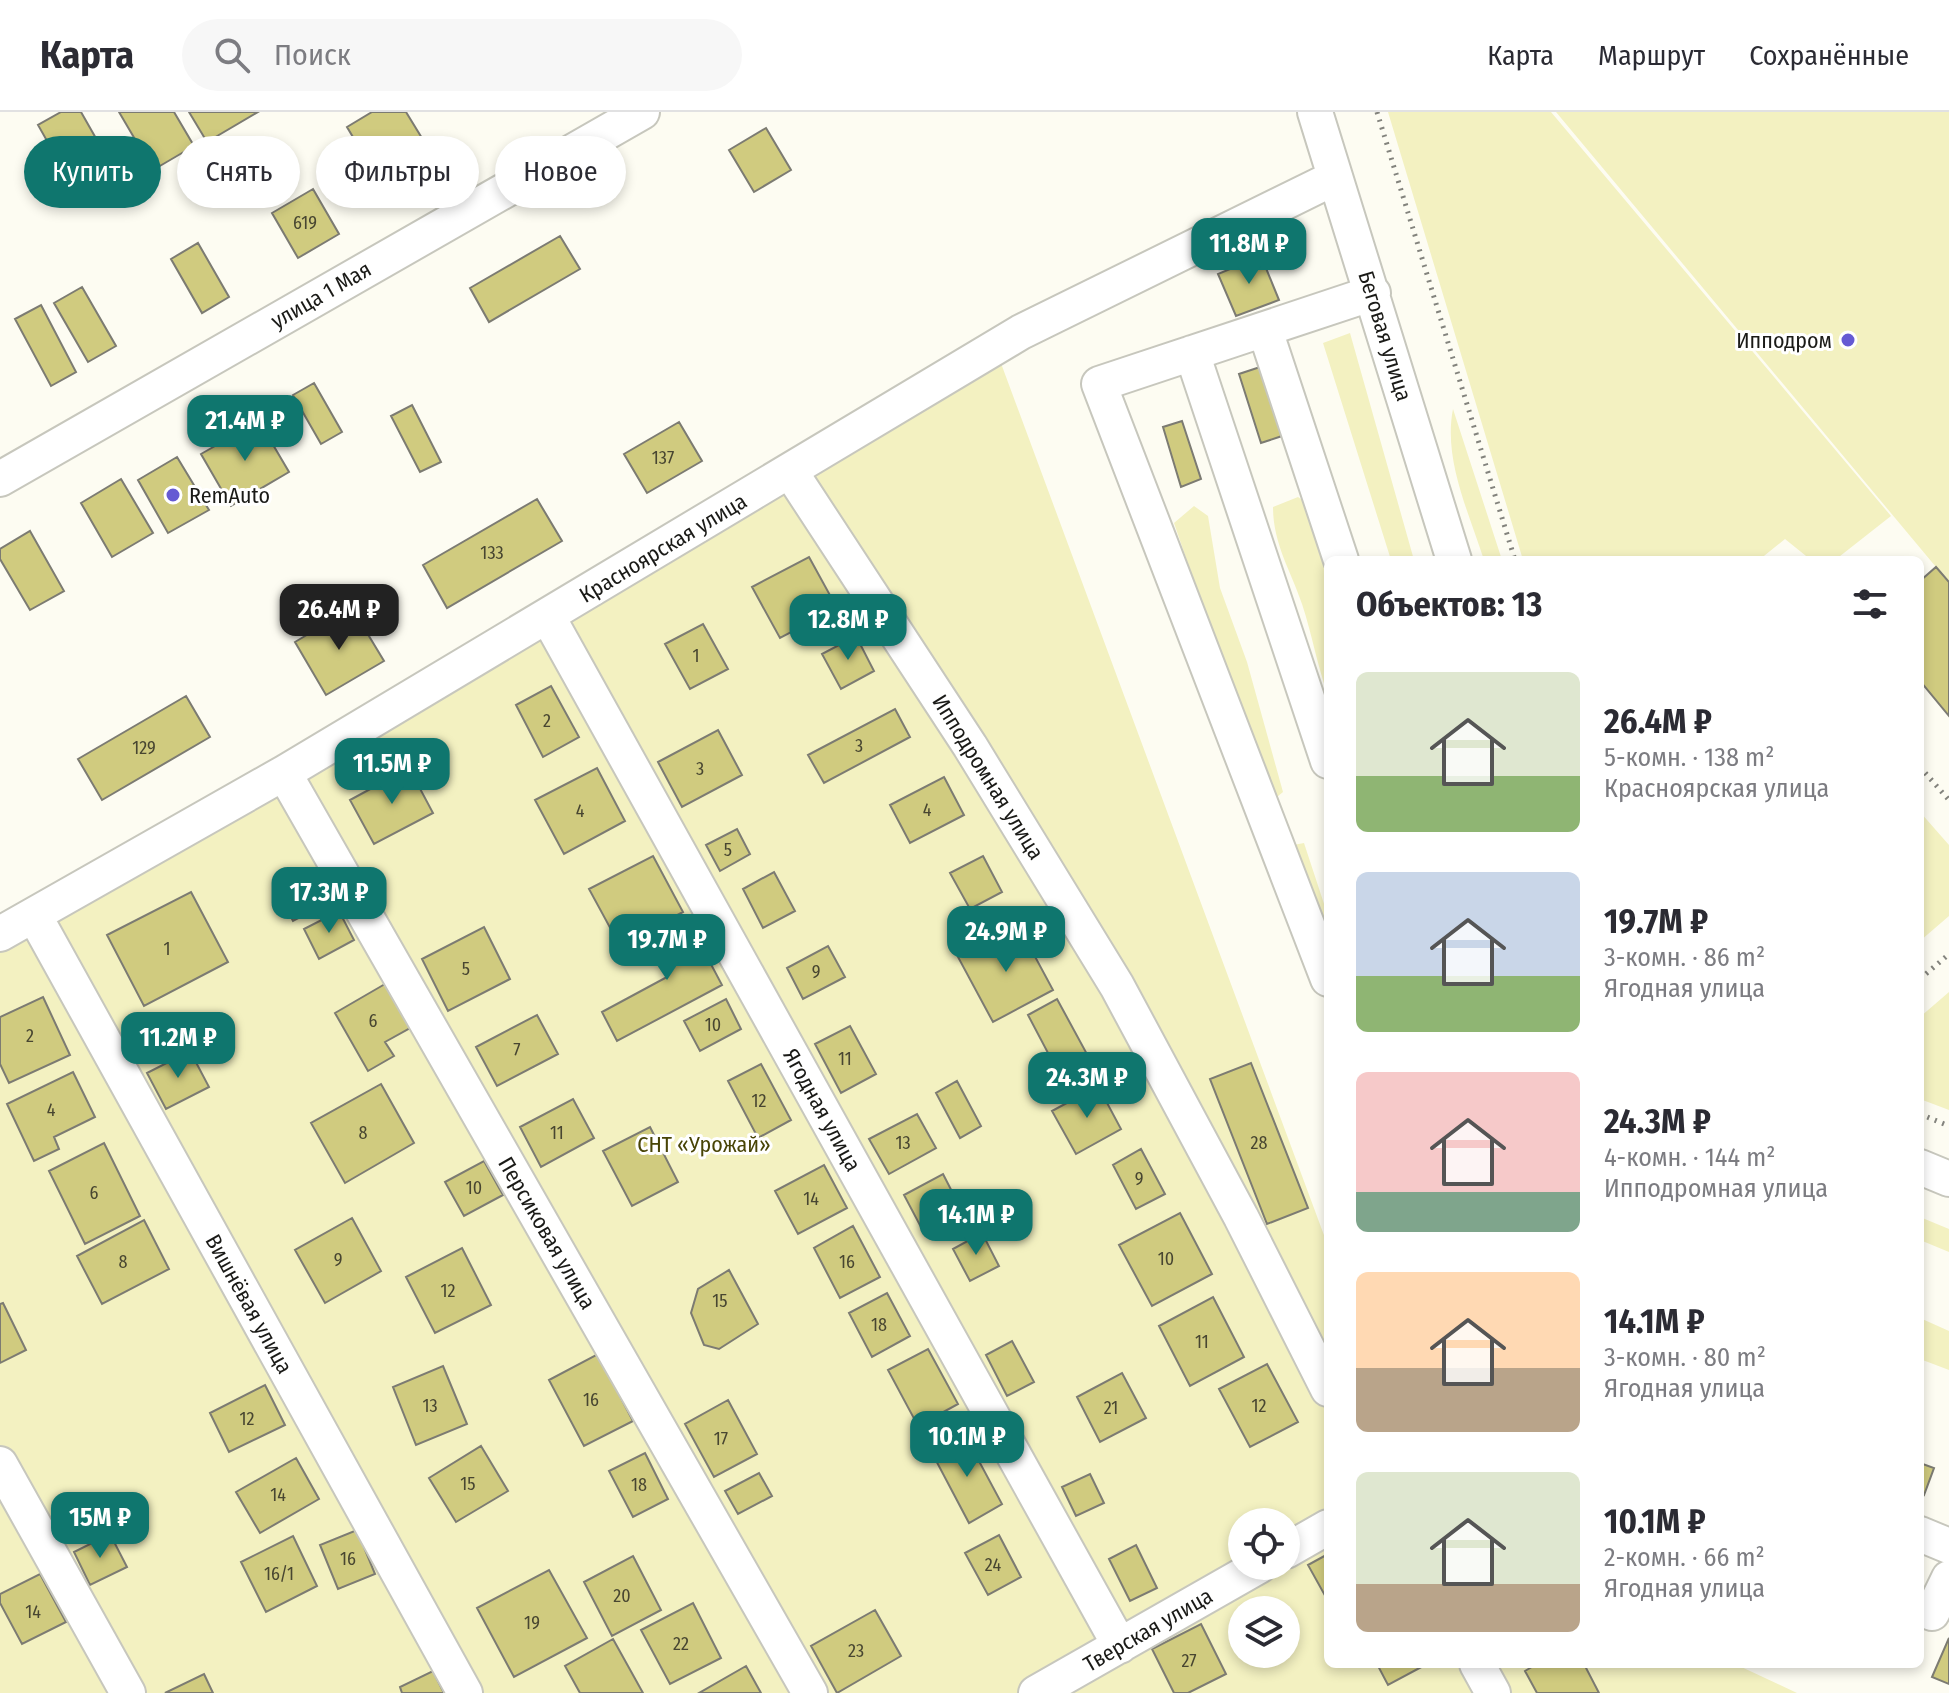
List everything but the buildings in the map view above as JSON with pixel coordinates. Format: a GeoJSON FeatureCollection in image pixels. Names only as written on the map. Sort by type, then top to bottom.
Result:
{"type":"FeatureCollection","features":[{"type":"Feature","properties":{"kind":"street","name":"улица 1 Мая"},"geometry":{"type":"LineString","coordinates":[[0,479],[642,112]]}},
{"type":"Feature","properties":{"kind":"street","name":"Беговая улица"},"geometry":{"type":"LineString","coordinates":[[1315,112],[1453,556]]}},
{"type":"Feature","properties":{"kind":"street","name":"Красноярская улица"},"geometry":{"type":"LineString","coordinates":[[0,934],[284,773],[1021,332],[1334,178]]}},
{"type":"Feature","properties":{"kind":"street"},"geometry":{"type":"LineString","coordinates":[[1324,969],[1099,384],[1373,293]]}},
{"type":"Feature","properties":{"kind":"street"},"geometry":{"type":"LineString","coordinates":[[1265,330],[1340,556]]}},
{"type":"Feature","properties":{"kind":"street"},"geometry":{"type":"LineString","coordinates":[[1192,353],[1324,749]]}},
{"type":"Feature","properties":{"kind":"street","name":"Ипподромная улица"},"geometry":{"type":"LineString","coordinates":[[790,471],[961,733],[1117,986],[1241,1217],[1324,1381]]}},
{"type":"Feature","properties":{"kind":"street","name":"Ягодная улица"},"geometry":{"type":"LineString","coordinates":[[548,617],[1120,1646]]}},
{"type":"Feature","properties":{"kind":"street","name":"Персиковая улица"},"geometry":{"type":"LineString","coordinates":[[284,773],[810,1693]]}},
{"type":"Feature","properties":{"kind":"street","name":"Вишнёвая улица"},"geometry":{"type":"LineString","coordinates":[[34,915],[465,1693]]}},
{"type":"Feature","properties":{"kind":"street"},"geometry":{"type":"LineString","coordinates":[[1924,1169],[1949,1179]]}},
{"type":"Feature","properties":{"kind":"street"},"geometry":{"type":"LineString","coordinates":[[0,1464],[128,1693]]}},
{"type":"Feature","properties":{"kind":"street"},"geometry":{"type":"LineString","coordinates":[[1300,1543],[1324,1529]]}},
{"type":"Feature","properties":{"kind":"street"},"geometry":{"type":"LineString","coordinates":[[1924,1536],[1949,1546]]}},
{"type":"Feature","properties":{"kind":"street"},"geometry":{"type":"LineString","coordinates":[[1924,1610],[1932,1613],[1949,1578]]}},
{"type":"Feature","properties":{"kind":"street","name":"Тверская улица"},"geometry":{"type":"LineString","coordinates":[[1036,1693],[1235,1580]]}},
{"type":"Feature","properties":{"kind":"street"},"geometry":{"type":"LineString","coordinates":[[1479,1668],[1493,1693]]}},
{"type":"Feature","properties":{"kind":"path"},"geometry":{"type":"LineString","coordinates":[[1377,112],[1514,556]]}},
{"type":"Feature","properties":{"kind":"path"},"geometry":{"type":"LineString","coordinates":[[1924,772],[1949,800]]}},
{"type":"Feature","properties":{"kind":"path"},"geometry":{"type":"LineString","coordinates":[[1924,976],[1949,954]]}},
{"type":"Feature","properties":{"kind":"path"},"geometry":{"type":"LineString","coordinates":[[1924,1116],[1949,1126]]}},
{"type":"Feature","properties":{"kind":"green space"},"geometry":{"type":"Polygon","coordinates":[[[1388,112],[1551,112],[1891,516],[1840,556],[1806,556],[1785,539],[1764,556],[1522,556],[1388,112]]]}},
{"type":"Feature","properties":{"kind":"green space","name":"Ипподром"},"geometry":{"type":"Polygon","coordinates":[[[1556,112],[1949,112],[1949,582],[1936,567],[1556,112]]]}},
{"type":"Feature","properties":{"kind":"green space"},"geometry":{"type":"Polygon","coordinates":[[[1350,333],[1413,556],[1390,556],[1323,343],[1350,333]]]}},
{"type":"Feature","properties":{"kind":"green space","name":"СНТ «Урожай»"},"geometry":{"type":"Polygon","coordinates":[[[992,339],[1324,1235],[1324,1668],[1744,1668],[1797,1693],[0,1693],[0,921],[992,339]]]}},
{"type":"Feature","properties":{"kind":"green space"},"geometry":{"type":"Polygon","coordinates":[[[1453,409],[1501,556],[1483,556],[1454,466],[1453,409]]]}},
{"type":"Feature","properties":{"kind":"green space"},"geometry":{"type":"Polygon","coordinates":[[[1298,497],[1308,504],[1324,556],[1324,682],[1306,615],[1279,545],[1273,507],[1298,497]]]}},
{"type":"Feature","properties":{"kind":"green space"},"geometry":{"type":"Polygon","coordinates":[[[1194,506],[1208,516],[1220,588],[1247,662],[1283,792],[1265,807],[1209,644],[1174,523],[1194,506]]]}},
{"type":"Feature","properties":{"kind":"green space"},"geometry":{"type":"Polygon","coordinates":[[[1924,817],[1949,845],[1949,916],[1924,938],[1924,817]]]}},
{"type":"Feature","properties":{"kind":"green space"},"geometry":{"type":"Polygon","coordinates":[[[1304,843],[1324,904],[1324,982],[1283,847],[1304,843]]]}},
{"type":"Feature","properties":{"kind":"green space"},"geometry":{"type":"Polygon","coordinates":[[[1949,992],[1949,1110],[1924,1101],[1924,1014],[1949,992]]]}},
{"type":"Feature","properties":{"kind":"green space"},"geometry":{"type":"Polygon","coordinates":[[[1924,1219],[1949,1229],[1949,1252],[1924,1242],[1924,1219]]]}},
{"type":"Feature","properties":{"kind":"green space"},"geometry":{"type":"Polygon","coordinates":[[[1924,1320],[1949,1331],[1949,1370],[1924,1361],[1924,1320]]]}},
{"type":"Feature","properties":{"kind":"place","name":"Ипподром"},"geometry":{"type":"Point","coordinates":[1848,340]}},
{"type":"Feature","properties":{"kind":"place","name":"RemAuto"},"geometry":{"type":"Point","coordinates":[173,495]}}]}
